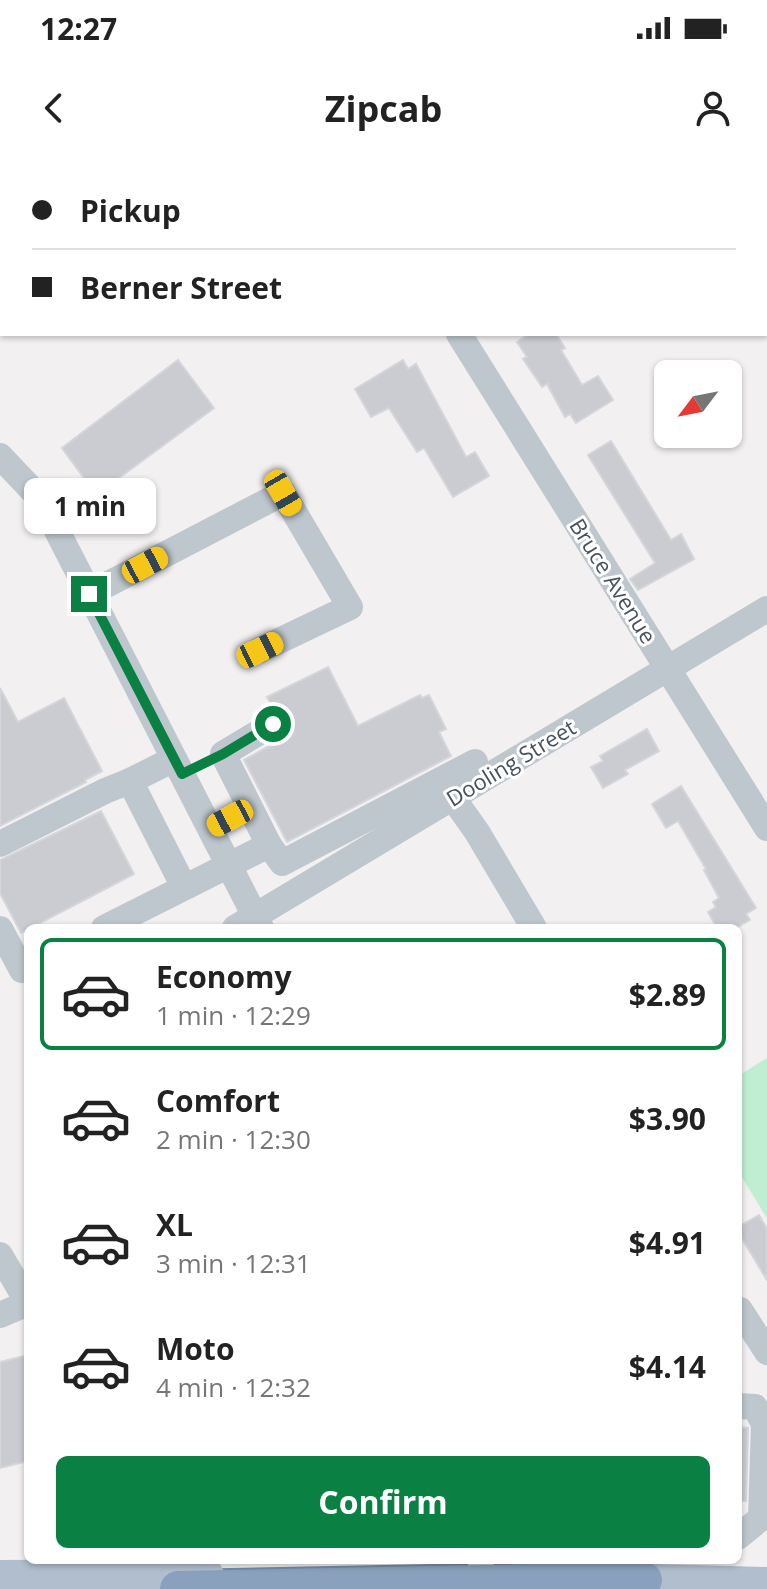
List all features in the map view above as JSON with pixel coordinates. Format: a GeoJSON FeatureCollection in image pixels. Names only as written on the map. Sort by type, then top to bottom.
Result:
{"type":"FeatureCollection","features":[{"type":"Feature","properties":{"kind":"highway"},"geometry":{"type":"LineString","coordinates":[[166,1575],[644,1580]]}},
{"type":"Feature","properties":{"kind":"main road"},"geometry":{"type":"LineString","coordinates":[[0,1576],[481,1568],[644,1580],[767,1583]]}},
{"type":"Feature","properties":{"kind":"street","name":"Bruce Avenue"},"geometry":{"type":"LineString","coordinates":[[460,336],[767,828]]}},
{"type":"Feature","properties":{"kind":"street"},"geometry":{"type":"LineString","coordinates":[[0,456],[34,492],[89,594],[228,864],[250,924]]}},
{"type":"Feature","properties":{"kind":"street"},"geometry":{"type":"LineString","coordinates":[[89,594],[283,493],[350,607],[260,650]]}},
{"type":"Feature","properties":{"kind":"street","name":"Dooling Street"},"geometry":{"type":"LineString","coordinates":[[250,924],[767,609]]}},
{"type":"Feature","properties":{"kind":"street"},"geometry":{"type":"LineString","coordinates":[[0,844],[105,791],[223,754],[273,724]]}},
{"type":"Feature","properties":{"kind":"street"},"geometry":{"type":"LineString","coordinates":[[223,754],[269,845],[282,863],[475,762]]}},
{"type":"Feature","properties":{"kind":"street"},"geometry":{"type":"LineString","coordinates":[[130,781],[184,887]]}},
{"type":"Feature","properties":{"kind":"street"},"geometry":{"type":"LineString","coordinates":[[453,798],[532,924]]}},
{"type":"Feature","properties":{"kind":"street"},"geometry":{"type":"LineString","coordinates":[[210,828],[250,807]]}},
{"type":"Feature","properties":{"kind":"street"},"geometry":{"type":"LineString","coordinates":[[112,924],[269,845]]}},
{"type":"Feature","properties":{"kind":"street"},"geometry":{"type":"LineString","coordinates":[[0,929],[24,969]]}},
{"type":"Feature","properties":{"kind":"street"},"geometry":{"type":"LineString","coordinates":[[0,1255],[24,1296]]}},
{"type":"Feature","properties":{"kind":"street"},"geometry":{"type":"LineString","coordinates":[[0,1315],[24,1305]]}},
{"type":"Feature","properties":{"kind":"street"},"geometry":{"type":"LineString","coordinates":[[742,1313],[767,1352]]}},
{"type":"Feature","properties":{"kind":"street"},"geometry":{"type":"LineString","coordinates":[[742,1406],[755,1407],[764,1424],[761,1518],[742,1534]]}},
{"type":"Feature","properties":{"kind":"green space"},"geometry":{"type":"Polygon","coordinates":[[[767,1058],[767,1218],[742,1177],[742,1074],[767,1058]]]}},
{"type":"Feature","properties":{"kind":"building"},"geometry":{"type":"Polygon","coordinates":[[[526,336],[557,336],[565,348],[561,350],[582,385],[598,376],[613,400],[576,423],[570,414],[565,417],[547,384],[542,387],[523,359],[527,357],[517,342],[526,336]]]}},
{"type":"Feature","properties":{"kind":"building"},"geometry":{"type":"Polygon","coordinates":[[[178,360],[214,408],[119,478],[130,493],[109,504],[96,486],[92,489],[62,448],[178,360]]]}},
{"type":"Feature","properties":{"kind":"building"},"geometry":{"type":"Polygon","coordinates":[[[403,360],[408,369],[416,364],[466,457],[475,452],[489,476],[453,497],[424,448],[417,452],[389,408],[371,417],[355,389],[403,360]]]}},
{"type":"Feature","properties":{"kind":"building"},"geometry":{"type":"Polygon","coordinates":[[[611,441],[671,540],[681,534],[694,559],[638,590],[630,579],[655,563],[588,455],[611,441]]]}},
{"type":"Feature","properties":{"kind":"building"},"geometry":{"type":"Polygon","coordinates":[[[328,667],[358,726],[420,695],[422,698],[429,695],[446,729],[439,732],[451,756],[287,842],[244,760],[287,736],[287,716],[273,708],[267,697],[328,667]]]}},
{"type":"Feature","properties":{"kind":"building"},"geometry":{"type":"Polygon","coordinates":[[[0,688],[18,722],[64,698],[102,771],[0,826],[0,688]]]}},
{"type":"Feature","properties":{"kind":"building"},"geometry":{"type":"Polygon","coordinates":[[[647,729],[659,751],[625,770],[628,774],[603,788],[591,767],[603,761],[600,756],[647,729]]]}},
{"type":"Feature","properties":{"kind":"building"},"geometry":{"type":"Polygon","coordinates":[[[681,786],[756,908],[746,914],[750,920],[742,925],[715,924],[708,912],[716,907],[713,902],[719,898],[706,869],[678,821],[666,828],[652,804],[681,786]]]}},
{"type":"Feature","properties":{"kind":"building"},"geometry":{"type":"Polygon","coordinates":[[[101,811],[134,874],[38,924],[24,924],[21,933],[0,893],[0,860],[101,811]]]}},
{"type":"Feature","properties":{"kind":"building"},"geometry":{"type":"Polygon","coordinates":[[[759,1215],[767,1229],[767,1280],[742,1239],[742,1225],[759,1215]]]}},
{"type":"Feature","properties":{"kind":"building"},"geometry":{"type":"Polygon","coordinates":[[[24,1356],[24,1462],[0,1468],[0,1362],[24,1356]]]}},
{"type":"Feature","properties":{"kind":"building"},"geometry":{"type":"Polygon","coordinates":[[[742,1427],[748,1428],[746,1501],[742,1501],[742,1427]]]}},
{"type":"Feature","properties":{"kind":"route"},"geometry":{"type":"LineString","coordinates":[[89,594],[182,774],[273,724]]}}]}
